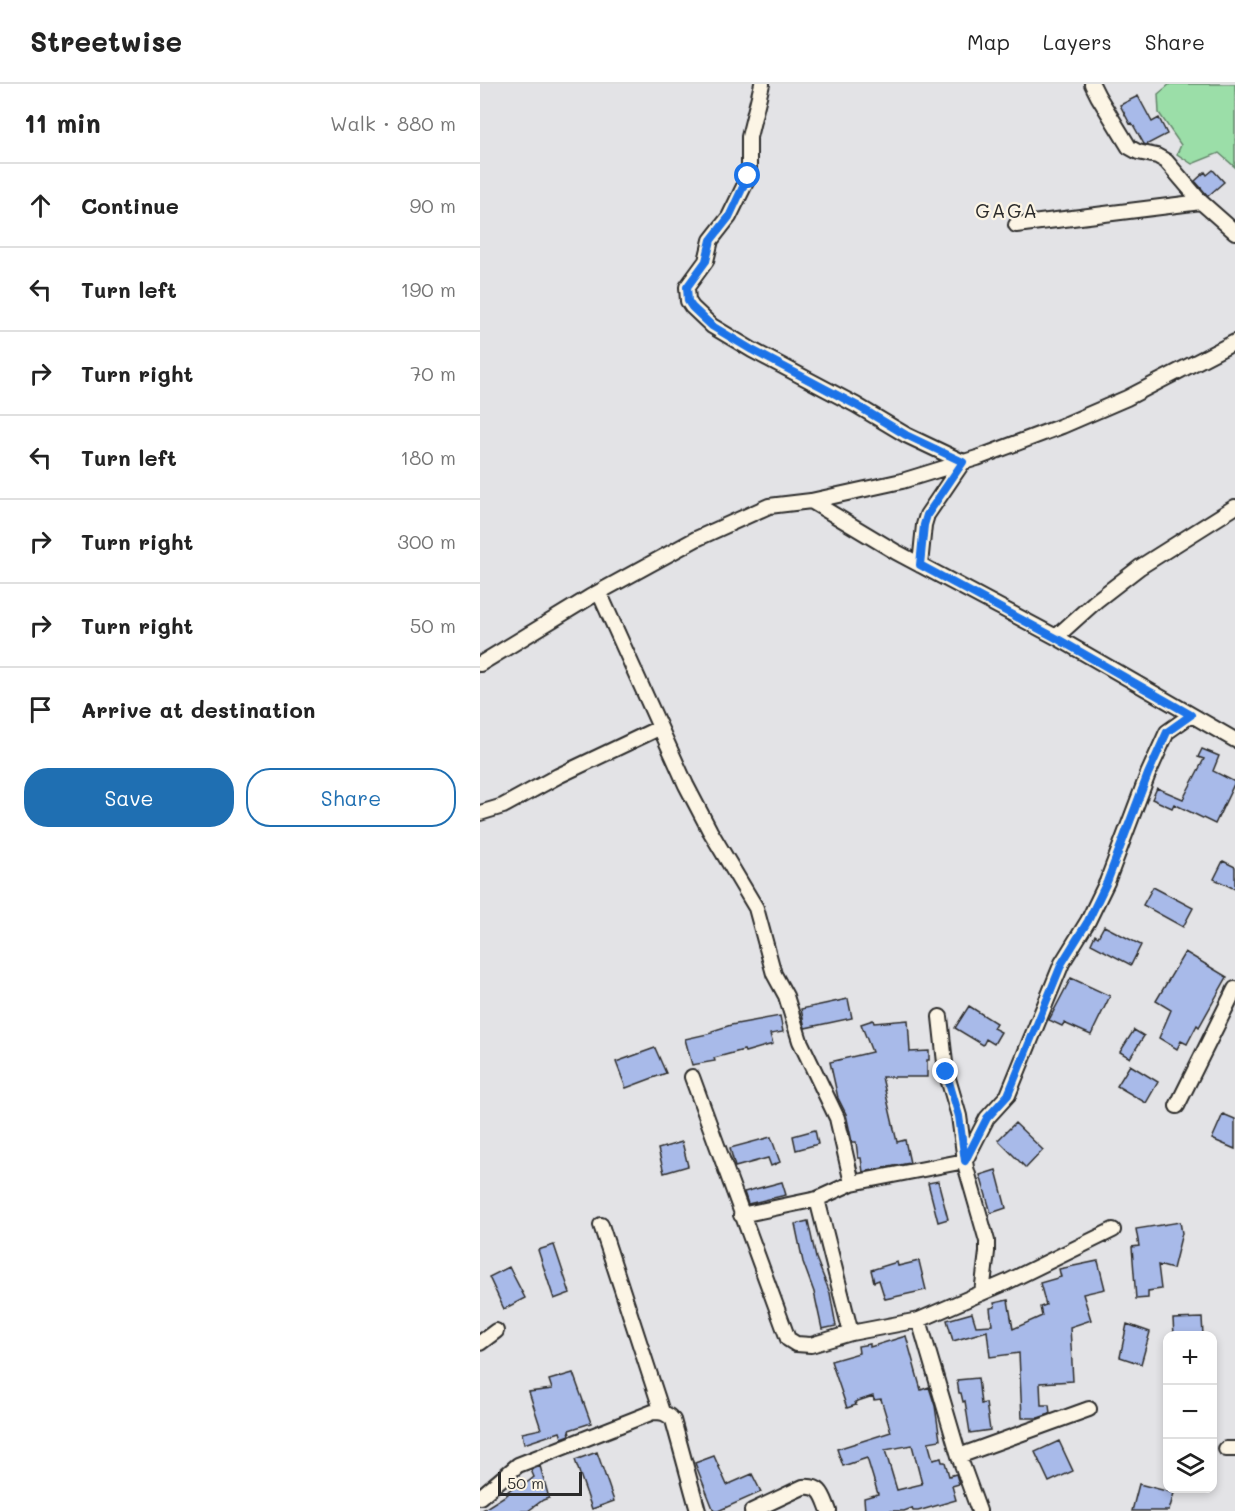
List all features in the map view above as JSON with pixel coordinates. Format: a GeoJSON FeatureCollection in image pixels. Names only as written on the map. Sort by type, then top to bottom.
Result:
{"type":"FeatureCollection","features":[{"type":"Feature","properties":{"kind":"street"},"geometry":{"type":"LineString","coordinates":[[762,84],[749,137],[748,176],[729,217],[711,240],[706,261],[687,287],[688,301],[712,326],[752,350],[856,405],[906,435],[963,462]]}},
{"type":"Feature","properties":{"kind":"street"},"geometry":{"type":"LineString","coordinates":[[1092,84],[1129,147],[1166,161],[1201,202],[1235,232]]}},
{"type":"Feature","properties":{"kind":"street"},"geometry":{"type":"LineString","coordinates":[[1016,225],[1201,202]]}},
{"type":"Feature","properties":{"kind":"street"},"geometry":{"type":"LineString","coordinates":[[480,664],[599,592],[696,539],[769,506],[811,501],[902,481],[963,462],[1062,426],[1126,398],[1235,342]]}},
{"type":"Feature","properties":{"kind":"street"},"geometry":{"type":"LineString","coordinates":[[920,565],[927,515],[963,462]]}},
{"type":"Feature","properties":{"kind":"street"},"geometry":{"type":"LineString","coordinates":[[811,501],[920,565],[1056,638],[1235,740]]}},
{"type":"Feature","properties":{"kind":"street"},"geometry":{"type":"LineString","coordinates":[[1056,638],[1096,601],[1140,567],[1235,507]]}},
{"type":"Feature","properties":{"kind":"street"},"geometry":{"type":"LineString","coordinates":[[599,592],[659,728],[706,821],[759,915],[774,974],[790,1007],[800,1041],[837,1118],[852,1183]]}},
{"type":"Feature","properties":{"kind":"street"},"geometry":{"type":"LineString","coordinates":[[965,1161],[987,1118],[1008,1095],[1062,963],[1088,921],[1107,882],[1148,774],[1167,732],[1191,715]]}},
{"type":"Feature","properties":{"kind":"street"},"geometry":{"type":"LineString","coordinates":[[480,813],[503,806],[558,776],[659,728]]}},
{"type":"Feature","properties":{"kind":"street"},"geometry":{"type":"LineString","coordinates":[[1177,1106],[1235,989]]}},
{"type":"Feature","properties":{"kind":"street"},"geometry":{"type":"LineString","coordinates":[[940,1017],[946,1072],[959,1116],[965,1161],[987,1241],[982,1293]]}},
{"type":"Feature","properties":{"kind":"street"},"geometry":{"type":"LineString","coordinates":[[692,1077],[788,1339],[796,1344],[811,1345],[851,1333],[919,1320],[982,1293],[1113,1230]]}},
{"type":"Feature","properties":{"kind":"street"},"geometry":{"type":"LineString","coordinates":[[741,1215],[817,1199],[852,1183],[965,1161]]}},
{"type":"Feature","properties":{"kind":"street"},"geometry":{"type":"LineString","coordinates":[[817,1199],[851,1333]]}},
{"type":"Feature","properties":{"kind":"street"},"geometry":{"type":"LineString","coordinates":[[601,1225],[662,1412]]}},
{"type":"Feature","properties":{"kind":"street"},"geometry":{"type":"LineString","coordinates":[[919,1320],[959,1456],[979,1511]]}},
{"type":"Feature","properties":{"kind":"street"},"geometry":{"type":"LineString","coordinates":[[480,1343],[496,1331]]}},
{"type":"Feature","properties":{"kind":"street"},"geometry":{"type":"LineString","coordinates":[[959,1456],[1089,1409]]}},
{"type":"Feature","properties":{"kind":"street"},"geometry":{"type":"LineString","coordinates":[[480,1497],[518,1466],[653,1412],[662,1412],[668,1414],[673,1420],[698,1511]]}},
{"type":"Feature","properties":{"kind":"street"},"geometry":{"type":"LineString","coordinates":[[752,1511],[804,1487],[811,1486],[818,1488],[829,1511]]}},
{"type":"Feature","properties":{"kind":"green space"},"geometry":{"type":"Polygon","coordinates":[[[1170,84],[1235,84],[1235,167],[1219,153],[1192,164],[1177,154],[1181,145],[1159,113],[1158,94],[1170,84]]]}},
{"type":"Feature","properties":{"kind":"building"},"geometry":{"type":"Polygon","coordinates":[[[1138,96],[1152,122],[1159,118],[1167,134],[1146,145],[1132,123],[1130,124],[1120,105],[1138,96]]]}},
{"type":"Feature","properties":{"kind":"building"},"geometry":{"type":"Polygon","coordinates":[[[1213,170],[1224,182],[1208,196],[1195,181],[1205,172],[1207,175],[1213,170]]]}},
{"type":"Feature","properties":{"kind":"building"},"geometry":{"type":"Polygon","coordinates":[[[1202,749],[1219,756],[1213,771],[1235,782],[1215,824],[1174,804],[1172,808],[1152,799],[1157,788],[1183,799],[1204,759],[1198,757],[1202,749]]]}},
{"type":"Feature","properties":{"kind":"building"},"geometry":{"type":"Polygon","coordinates":[[[1223,861],[1235,867],[1235,889],[1214,879],[1223,861]]]}},
{"type":"Feature","properties":{"kind":"building"},"geometry":{"type":"Polygon","coordinates":[[[1153,887],[1193,908],[1183,927],[1143,905],[1153,887]]]}},
{"type":"Feature","properties":{"kind":"building"},"geometry":{"type":"Polygon","coordinates":[[[1104,926],[1141,945],[1131,965],[1091,944],[1095,935],[1098,937],[1104,926]]]}},
{"type":"Feature","properties":{"kind":"building"},"geometry":{"type":"Polygon","coordinates":[[[1185,952],[1227,977],[1199,1027],[1197,1025],[1187,1044],[1181,1041],[1177,1049],[1159,1038],[1171,1010],[1156,1001],[1185,952]]]}},
{"type":"Feature","properties":{"kind":"building"},"geometry":{"type":"Polygon","coordinates":[[[1071,978],[1110,996],[1091,1035],[1064,1023],[1062,1026],[1049,1020],[1071,978]]]}},
{"type":"Feature","properties":{"kind":"building"},"geometry":{"type":"Polygon","coordinates":[[[848,999],[852,1018],[805,1028],[801,1009],[848,999]]]}},
{"type":"Feature","properties":{"kind":"building"},"geometry":{"type":"Polygon","coordinates":[[[969,1006],[996,1023],[993,1028],[1001,1032],[994,1044],[986,1039],[983,1045],[955,1028],[969,1006]]]}},
{"type":"Feature","properties":{"kind":"building"},"geometry":{"type":"Polygon","coordinates":[[[780,1016],[783,1032],[770,1034],[773,1044],[714,1058],[715,1061],[692,1065],[685,1039],[712,1033],[712,1031],[731,1025],[780,1016]]]}},
{"type":"Feature","properties":{"kind":"building"},"geometry":{"type":"Polygon","coordinates":[[[873,1020],[874,1023],[908,1020],[910,1052],[929,1051],[929,1060],[927,1060],[927,1077],[882,1077],[897,1142],[905,1140],[910,1163],[863,1172],[856,1142],[852,1142],[846,1114],[838,1098],[830,1062],[872,1052],[861,1024],[873,1020]]]}},
{"type":"Feature","properties":{"kind":"building"},"geometry":{"type":"Polygon","coordinates":[[[1134,1030],[1144,1036],[1130,1058],[1120,1052],[1134,1030]]]}},
{"type":"Feature","properties":{"kind":"building"},"geometry":{"type":"Polygon","coordinates":[[[655,1048],[666,1073],[626,1088],[616,1062],[655,1048]]]}},
{"type":"Feature","properties":{"kind":"building"},"geometry":{"type":"Polygon","coordinates":[[[1130,1065],[1158,1082],[1146,1103],[1117,1086],[1130,1065]]]}},
{"type":"Feature","properties":{"kind":"building"},"geometry":{"type":"Polygon","coordinates":[[[1223,1114],[1235,1119],[1235,1149],[1212,1139],[1223,1114]]]}},
{"type":"Feature","properties":{"kind":"building"},"geometry":{"type":"Polygon","coordinates":[[[1015,1123],[1043,1150],[1026,1168],[998,1140],[1015,1123]]]}},
{"type":"Feature","properties":{"kind":"building"},"geometry":{"type":"Polygon","coordinates":[[[815,1130],[818,1144],[796,1150],[793,1136],[815,1130]]]}},
{"type":"Feature","properties":{"kind":"building"},"geometry":{"type":"Polygon","coordinates":[[[771,1137],[780,1162],[771,1166],[768,1158],[735,1167],[730,1148],[771,1137]]]}},
{"type":"Feature","properties":{"kind":"building"},"geometry":{"type":"Polygon","coordinates":[[[682,1142],[688,1166],[664,1173],[658,1149],[682,1142]]]}},
{"type":"Feature","properties":{"kind":"building"},"geometry":{"type":"Polygon","coordinates":[[[996,1170],[1006,1208],[991,1213],[980,1175],[996,1170]]]}},
{"type":"Feature","properties":{"kind":"building"},"geometry":{"type":"Polygon","coordinates":[[[938,1181],[948,1219],[938,1222],[928,1183],[938,1181]]]}},
{"type":"Feature","properties":{"kind":"building"},"geometry":{"type":"Polygon","coordinates":[[[782,1182],[786,1195],[748,1204],[744,1192],[782,1182]]]}},
{"type":"Feature","properties":{"kind":"building"},"geometry":{"type":"Polygon","coordinates":[[[808,1221],[816,1258],[830,1293],[836,1326],[822,1329],[795,1224],[808,1221]]]}},
{"type":"Feature","properties":{"kind":"building"},"geometry":{"type":"Polygon","coordinates":[[[1180,1222],[1182,1233],[1173,1269],[1158,1265],[1161,1289],[1148,1291],[1148,1298],[1136,1299],[1132,1247],[1139,1246],[1136,1229],[1180,1222]]]}},
{"type":"Feature","properties":{"kind":"building"},"geometry":{"type":"Polygon","coordinates":[[[554,1245],[570,1293],[554,1299],[538,1250],[554,1245]]]}},
{"type":"Feature","properties":{"kind":"building"},"geometry":{"type":"Polygon","coordinates":[[[919,1261],[926,1290],[885,1299],[879,1280],[874,1282],[871,1270],[897,1262],[898,1266],[919,1261]]]}},
{"type":"Feature","properties":{"kind":"building"},"geometry":{"type":"Polygon","coordinates":[[[1098,1261],[1105,1289],[1083,1294],[1091,1320],[1070,1327],[1073,1381],[1040,1383],[1041,1405],[1049,1405],[1050,1414],[1038,1418],[1022,1418],[1019,1353],[990,1357],[987,1331],[953,1341],[947,1320],[972,1313],[976,1326],[992,1325],[990,1308],[995,1307],[994,1303],[1008,1300],[1013,1329],[1042,1316],[1040,1307],[1046,1305],[1040,1283],[1061,1277],[1059,1269],[1098,1261]]]}},
{"type":"Feature","properties":{"kind":"building"},"geometry":{"type":"Polygon","coordinates":[[[509,1267],[525,1298],[504,1309],[489,1277],[509,1267]]]}},
{"type":"Feature","properties":{"kind":"building"},"geometry":{"type":"Polygon","coordinates":[[[1202,1318],[1203,1331],[1174,1331],[1173,1319],[1202,1318]]]}},
{"type":"Feature","properties":{"kind":"building"},"geometry":{"type":"Polygon","coordinates":[[[1127,1324],[1150,1332],[1141,1364],[1120,1357],[1127,1324]]]}},
{"type":"Feature","properties":{"kind":"building"},"geometry":{"type":"Polygon","coordinates":[[[906,1336],[921,1390],[929,1387],[935,1406],[940,1440],[928,1442],[933,1460],[941,1458],[942,1462],[945,1462],[949,1476],[956,1474],[959,1484],[952,1486],[956,1500],[918,1511],[913,1511],[912,1508],[904,1511],[865,1511],[864,1498],[878,1494],[867,1458],[843,1466],[837,1449],[891,1432],[881,1399],[874,1400],[873,1396],[855,1402],[856,1405],[847,1408],[831,1361],[859,1353],[858,1346],[870,1344],[870,1347],[906,1336]],[[912,1445],[885,1450],[897,1490],[922,1484],[912,1445]]]}},
{"type":"Feature","properties":{"kind":"building"},"geometry":{"type":"Polygon","coordinates":[[[573,1373],[591,1423],[569,1430],[570,1435],[562,1438],[560,1432],[524,1444],[522,1433],[541,1429],[529,1392],[552,1389],[549,1380],[573,1373]]]}},
{"type":"Feature","properties":{"kind":"building"},"geometry":{"type":"Polygon","coordinates":[[[978,1378],[981,1404],[986,1403],[990,1430],[970,1433],[965,1401],[963,1402],[961,1393],[959,1393],[957,1380],[978,1378]]]}},
{"type":"Feature","properties":{"kind":"building"},"geometry":{"type":"Polygon","coordinates":[[[1059,1441],[1073,1471],[1049,1482],[1035,1452],[1059,1441]]]}},
{"type":"Feature","properties":{"kind":"building"},"geometry":{"type":"Polygon","coordinates":[[[597,1452],[614,1501],[592,1509],[575,1460],[597,1452]]]}},
{"type":"Feature","properties":{"kind":"building"},"geometry":{"type":"Polygon","coordinates":[[[714,1456],[727,1485],[752,1474],[761,1492],[714,1511],[695,1463],[714,1456]]]}},
{"type":"Feature","properties":{"kind":"building"},"geometry":{"type":"Polygon","coordinates":[[[540,1466],[549,1498],[528,1511],[481,1511],[508,1494],[507,1492],[516,1485],[519,1489],[534,1477],[531,1470],[540,1466]]]}},
{"type":"Feature","properties":{"kind":"building"},"geometry":{"type":"Polygon","coordinates":[[[1139,1484],[1163,1490],[1163,1493],[1174,1493],[1169,1511],[1132,1511],[1139,1484]]]}},
{"type":"Feature","properties":{"kind":"district","name":"GAGA"},"geometry":{"type":"Point","coordinates":[1007,210]}},
{"type":"Feature","properties":{"kind":"route"},"geometry":{"type":"LineString","coordinates":[[748,176],[729,217],[711,240],[706,261],[687,287],[686,293],[692,307],[712,326],[752,350],[856,405],[906,435],[963,462],[927,515],[920,565],[1056,638],[1191,715],[1167,732],[1123,836],[1107,882],[1088,921],[1062,963],[1008,1095],[987,1118],[965,1161],[959,1116],[946,1072]]}}]}
